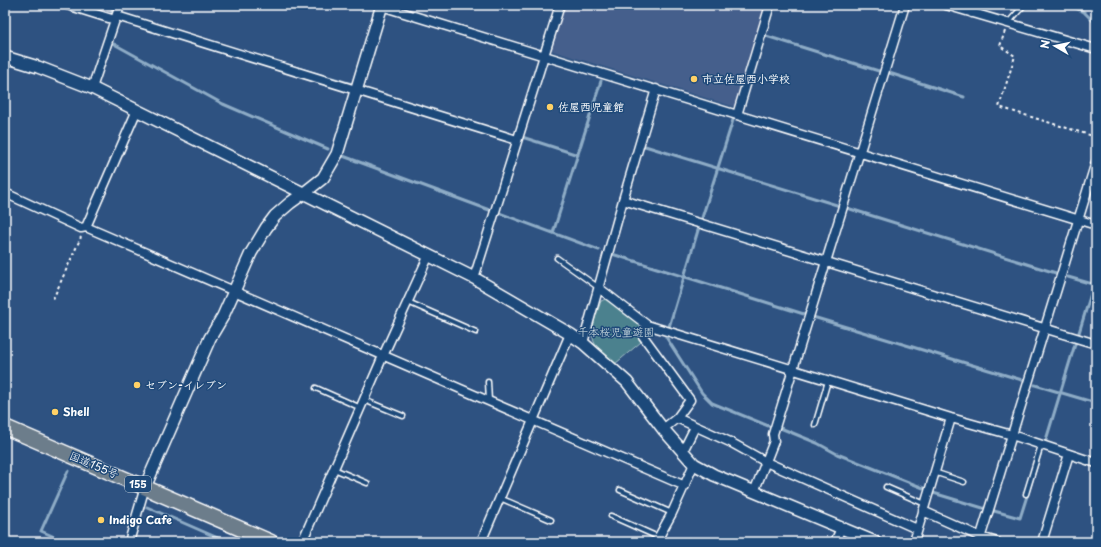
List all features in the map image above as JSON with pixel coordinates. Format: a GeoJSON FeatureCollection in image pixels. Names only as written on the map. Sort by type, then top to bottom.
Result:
{"type":"FeatureCollection","features":[{"type":"Feature","properties":{"kind":"highway","name":"国道155号"},"geometry":{"type":"LineString","coordinates":[[5,427],[271,542]]}},
{"type":"Feature","properties":{"kind":"street"},"geometry":{"type":"LineString","coordinates":[[67,5],[116,18],[357,90],[517,140]]}},
{"type":"Feature","properties":{"kind":"street"},"geometry":{"type":"LineString","coordinates":[[92,88],[120,5]]}},
{"type":"Feature","properties":{"kind":"street"},"geometry":{"type":"LineString","coordinates":[[129,542],[145,488],[210,338],[223,316],[251,253],[275,216],[323,178],[337,154],[381,5],[1096,225]]}},
{"type":"Feature","properties":{"kind":"street"},"geometry":{"type":"LineString","coordinates":[[474,278],[560,5]]}},
{"type":"Feature","properties":{"kind":"street"},"geometry":{"type":"LineString","coordinates":[[737,115],[770,5]]}},
{"type":"Feature","properties":{"kind":"street"},"geometry":{"type":"LineString","coordinates":[[754,492],[774,441],[773,434],[792,370],[905,5]]}},
{"type":"Feature","properties":{"kind":"street"},"geometry":{"type":"LineString","coordinates":[[946,5],[973,9],[1008,23],[1096,49]]}},
{"type":"Feature","properties":{"kind":"street"},"geometry":{"type":"LineString","coordinates":[[5,58],[38,67],[92,88],[474,278],[583,343],[627,382],[663,429],[694,464],[714,475],[875,542]]}},
{"type":"Feature","properties":{"kind":"street"},"geometry":{"type":"LineString","coordinates":[[583,343],[623,200],[656,90]]}},
{"type":"Feature","properties":{"kind":"street"},"geometry":{"type":"LineString","coordinates":[[86,227],[137,110]]}},
{"type":"Feature","properties":{"kind":"street"},"geometry":{"type":"LineString","coordinates":[[980,539],[1096,162]]}},
{"type":"Feature","properties":{"kind":"street"},"geometry":{"type":"LineString","coordinates":[[5,193],[81,228],[86,227],[685,486]]}},
{"type":"Feature","properties":{"kind":"street"},"geometry":{"type":"LineString","coordinates":[[623,200],[1096,344]]}},
{"type":"Feature","properties":{"kind":"street"},"geometry":{"type":"LineString","coordinates":[[302,542],[429,255]]}},
{"type":"Feature","properties":{"kind":"street"},"geometry":{"type":"LineString","coordinates":[[599,288],[647,325],[828,381],[1012,435],[1096,463]]}},
{"type":"Feature","properties":{"kind":"street"},"geometry":{"type":"LineString","coordinates":[[647,325],[642,336],[690,400],[677,418],[663,429]]}},
{"type":"Feature","properties":{"kind":"street"},"geometry":{"type":"LineString","coordinates":[[481,542],[570,334]]}},
{"type":"Feature","properties":{"kind":"street"},"geometry":{"type":"LineString","coordinates":[[677,418],[730,442],[766,462],[917,529]]}},
{"type":"Feature","properties":{"kind":"street"},"geometry":{"type":"LineString","coordinates":[[914,542],[951,418]]}},
{"type":"Feature","properties":{"kind":"street"},"geometry":{"type":"LineString","coordinates":[[683,451],[695,427]]}},
{"type":"Feature","properties":{"kind":"street"},"geometry":{"type":"LineString","coordinates":[[1042,542],[1069,454]]}},
{"type":"Feature","properties":{"kind":"street"},"geometry":{"type":"LineString","coordinates":[[657,540],[672,513],[694,464]]}},
{"type":"Feature","properties":{"kind":"street"},"geometry":{"type":"LineString","coordinates":[[924,507],[980,539],[997,542]]}},
{"type":"Feature","properties":{"kind":"street"},"geometry":{"type":"LineString","coordinates":[[835,542],[841,528]]}},
{"type":"Feature","properties":{"kind":"lane"},"geometry":{"type":"LineString","coordinates":[[1008,23],[1024,5]]}},
{"type":"Feature","properties":{"kind":"lane"},"geometry":{"type":"LineString","coordinates":[[557,258],[599,288]]}},
{"type":"Feature","properties":{"kind":"lane"},"geometry":{"type":"LineString","coordinates":[[408,302],[476,332]]}},
{"type":"Feature","properties":{"kind":"lane"},"geometry":{"type":"LineString","coordinates":[[815,425],[828,381]]}},
{"type":"Feature","properties":{"kind":"lane"},"geometry":{"type":"LineString","coordinates":[[488,382],[490,402]]}},
{"type":"Feature","properties":{"kind":"lane"},"geometry":{"type":"LineString","coordinates":[[316,388],[360,408]]}},
{"type":"Feature","properties":{"kind":"lane"},"geometry":{"type":"LineString","coordinates":[[364,400],[402,416]]}},
{"type":"Feature","properties":{"kind":"lane"},"geometry":{"type":"LineString","coordinates":[[1026,494],[1041,445]]}},
{"type":"Feature","properties":{"kind":"lane"},"geometry":{"type":"LineString","coordinates":[[334,469],[367,483]]}},
{"type":"Feature","properties":{"kind":"lane"},"geometry":{"type":"LineString","coordinates":[[934,472],[964,482]]}},
{"type":"Feature","properties":{"kind":"lane"},"geometry":{"type":"LineString","coordinates":[[886,487],[924,507]]}},
{"type":"Feature","properties":{"kind":"lane"},"geometry":{"type":"LineString","coordinates":[[620,490],[672,513]]}},
{"type":"Feature","properties":{"kind":"lane"},"geometry":{"type":"LineString","coordinates":[[500,498],[551,520]]}},
{"type":"Feature","properties":{"kind":"lane"},"geometry":{"type":"LineString","coordinates":[[611,516],[657,540]]}},
{"type":"Feature","properties":{"kind":"path"},"geometry":{"type":"LineString","coordinates":[[1008,23],[1000,46],[1015,56],[999,107],[1096,137]]}},
{"type":"Feature","properties":{"kind":"path"},"geometry":{"type":"LineString","coordinates":[[53,299],[86,227]]}},
{"type":"Feature","properties":{"kind":"shaded area","name":"市立佐屋西小学校"},"geometry":{"type":"Polygon","coordinates":[[[562,5],[766,5],[735,107],[553,51],[549,45],[562,5]]]}},
{"type":"Feature","properties":{"kind":"green space","name":"千本桜児童遊園"},"geometry":{"type":"Polygon","coordinates":[[[608,298],[641,323],[638,338],[641,342],[615,364],[595,344],[592,333],[601,301],[608,298]]]}},
{"type":"Feature","properties":{"kind":"waterway"},"geometry":{"type":"LineString","coordinates":[[111,13],[114,5]]}},
{"type":"Feature","properties":{"kind":"waterway"},"geometry":{"type":"LineString","coordinates":[[1027,5],[1030,7],[1043,5]]}},
{"type":"Feature","properties":{"kind":"waterway"},"geometry":{"type":"LineString","coordinates":[[1069,5],[1084,12],[1096,24]]}},
{"type":"Feature","properties":{"kind":"waterway"},"geometry":{"type":"LineString","coordinates":[[766,36],[882,72]]}},
{"type":"Feature","properties":{"kind":"waterway"},"geometry":{"type":"LineString","coordinates":[[114,44],[223,104],[328,149]]}},
{"type":"Feature","properties":{"kind":"waterway"},"geometry":{"type":"LineString","coordinates":[[284,64],[352,84]]}},
{"type":"Feature","properties":{"kind":"waterway"},"geometry":{"type":"LineString","coordinates":[[886,72],[964,97]]}},
{"type":"Feature","properties":{"kind":"waterway"},"geometry":{"type":"LineString","coordinates":[[553,233],[601,81]]}},
{"type":"Feature","properties":{"kind":"waterway"},"geometry":{"type":"LineString","coordinates":[[701,221],[733,120]]}},
{"type":"Feature","properties":{"kind":"waterway"},"geometry":{"type":"LineString","coordinates":[[522,137],[578,155]]}},
{"type":"Feature","properties":{"kind":"waterway"},"geometry":{"type":"LineString","coordinates":[[645,146],[840,206]]}},
{"type":"Feature","properties":{"kind":"waterway"},"geometry":{"type":"LineString","coordinates":[[343,156],[492,211]]}},
{"type":"Feature","properties":{"kind":"waterway"},"geometry":{"type":"LineString","coordinates":[[847,208],[1056,273]]}},
{"type":"Feature","properties":{"kind":"waterway"},"geometry":{"type":"LineString","coordinates":[[499,213],[599,250]]}},
{"type":"Feature","properties":{"kind":"waterway"},"geometry":{"type":"LineString","coordinates":[[669,327],[699,227]]}},
{"type":"Feature","properties":{"kind":"waterway"},"geometry":{"type":"LineString","coordinates":[[612,254],[807,315]]}},
{"type":"Feature","properties":{"kind":"waterway"},"geometry":{"type":"LineString","coordinates":[[1068,277],[1096,285]]}},
{"type":"Feature","properties":{"kind":"waterway"},"geometry":{"type":"LineString","coordinates":[[1078,336],[1096,277]]}},
{"type":"Feature","properties":{"kind":"waterway"},"geometry":{"type":"LineString","coordinates":[[813,317],[1022,380]]}},
{"type":"Feature","properties":{"kind":"waterway"},"geometry":{"type":"LineString","coordinates":[[667,334],[666,337],[702,393],[712,403],[771,427]]}},
{"type":"Feature","properties":{"kind":"waterway"},"geometry":{"type":"LineString","coordinates":[[1046,440],[1076,341]]}},
{"type":"Feature","properties":{"kind":"waterway"},"geometry":{"type":"LineString","coordinates":[[1035,385],[1096,403]]}},
{"type":"Feature","properties":{"kind":"waterway"},"geometry":{"type":"LineString","coordinates":[[778,427],[817,443],[837,454],[926,489]]}},
{"type":"Feature","properties":{"kind":"waterway"},"geometry":{"type":"LineString","coordinates":[[994,511],[1020,518],[1042,449]]}},
{"type":"Feature","properties":{"kind":"waterway"},"geometry":{"type":"LineString","coordinates":[[66,542],[41,531],[68,471]]}},
{"type":"Feature","properties":{"kind":"waterway"},"geometry":{"type":"LineString","coordinates":[[930,492],[983,508]]}},
{"type":"Feature","properties":{"kind":"waterway"},"geometry":{"type":"LineString","coordinates":[[147,507],[218,538]]}},
{"type":"Feature","properties":{"kind":"place","name":"市立佐屋西小学校"},"geometry":{"type":"Point","coordinates":[694,79]}},
{"type":"Feature","properties":{"kind":"place","name":"佐屋西児童館"},"geometry":{"type":"Point","coordinates":[550,107]}},
{"type":"Feature","properties":{"kind":"place","name":"セブン-イレブン"},"geometry":{"type":"Point","coordinates":[137,385]}},
{"type":"Feature","properties":{"kind":"place","name":"Shell"},"geometry":{"type":"Point","coordinates":[55,412]}},
{"type":"Feature","properties":{"kind":"place","name":"Indigo Cafe"},"geometry":{"type":"Point","coordinates":[101,520]}}]}
